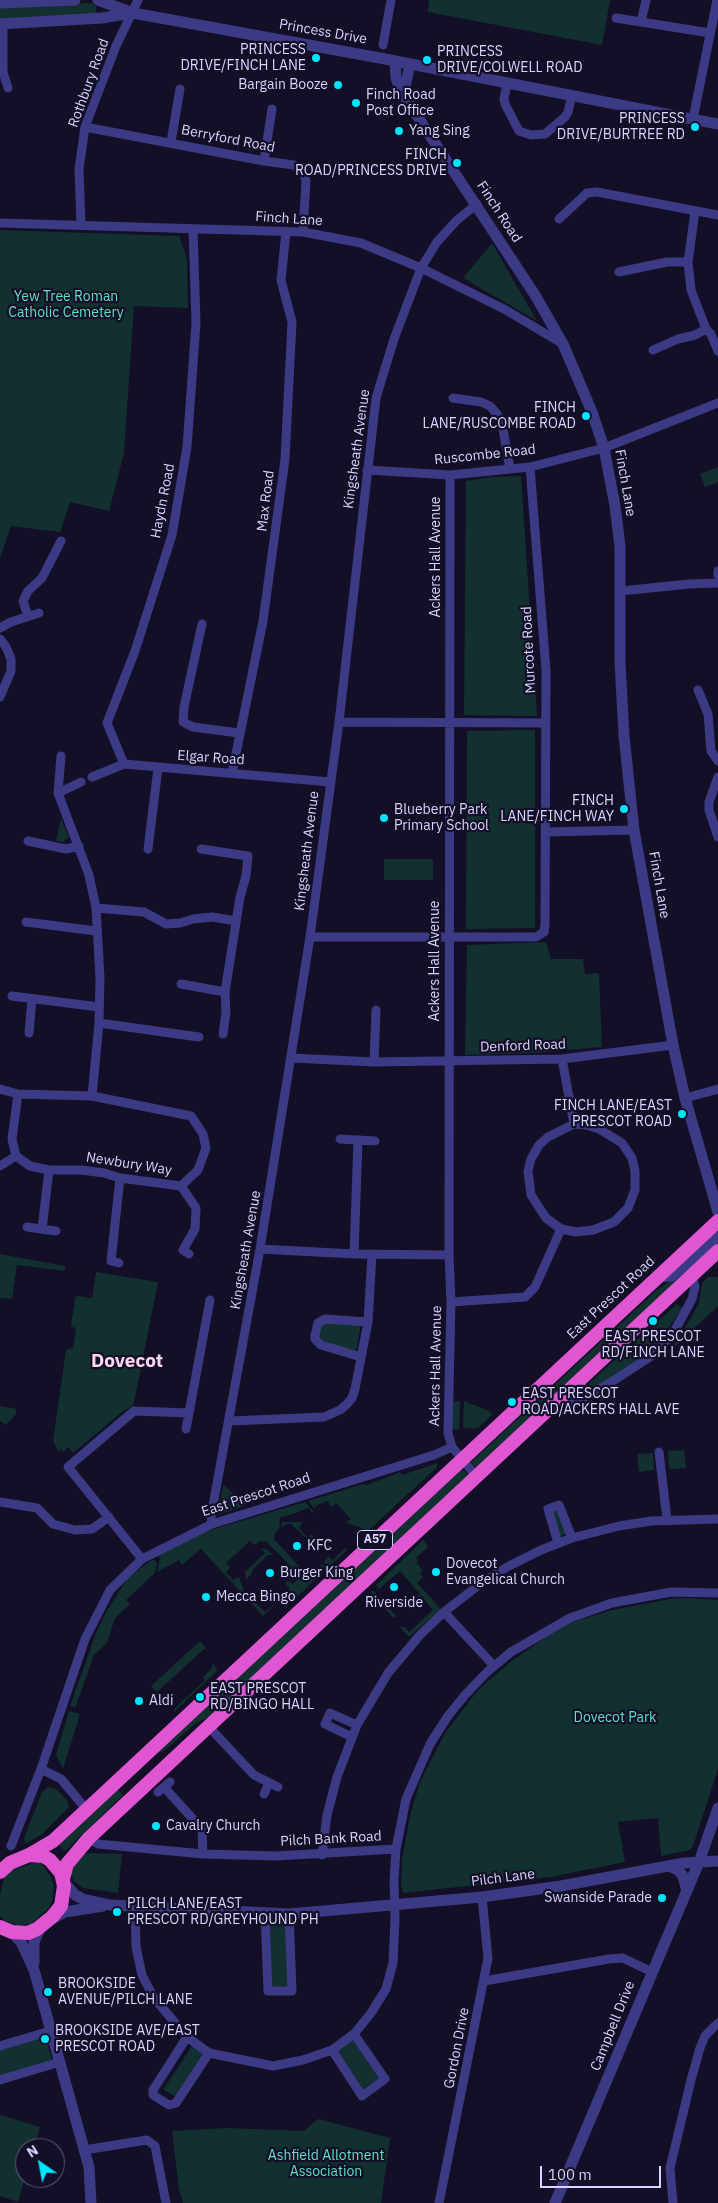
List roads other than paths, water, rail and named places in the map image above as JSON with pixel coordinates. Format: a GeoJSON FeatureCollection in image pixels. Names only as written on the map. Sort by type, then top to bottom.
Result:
{"type":"FeatureCollection","features":[{"type":"Feature","properties":{"kind":"highway","name":"East Prescot Road"},"geometry":{"type":"LineString","coordinates":[[24,1857],[53,1841],[718,1221]]}},
{"type":"Feature","properties":{"kind":"highway","name":"A57"},"geometry":{"type":"LineString","coordinates":[[45,1923],[63,1901],[63,1880],[67,1864],[89,1838],[718,1251]]}},
{"type":"Feature","properties":{"kind":"highway"},"geometry":{"type":"LineString","coordinates":[[24,1857],[43,1856],[50,1860],[61,1873],[63,1880]]}},
{"type":"Feature","properties":{"kind":"highway","name":"A57"},"geometry":{"type":"LineString","coordinates":[[0,1872],[10,1863],[24,1857]]}},
{"type":"Feature","properties":{"kind":"highway"},"geometry":{"type":"LineString","coordinates":[[4,1930],[28,1932],[45,1923]]}},
{"type":"Feature","properties":{"kind":"street"},"geometry":{"type":"LineString","coordinates":[[0,3],[74,0]]}},
{"type":"Feature","properties":{"kind":"street","name":"Princess Drive"},"geometry":{"type":"LineString","coordinates":[[98,0],[133,13],[718,124]]}},
{"type":"Feature","properties":{"kind":"street","name":"Rothbury Road"},"geometry":{"type":"LineString","coordinates":[[81,224],[79,169],[85,127],[116,46],[138,0]]}},
{"type":"Feature","properties":{"kind":"street"},"geometry":{"type":"LineString","coordinates":[[383,45],[391,0]]}},
{"type":"Feature","properties":{"kind":"street"},"geometry":{"type":"LineString","coordinates":[[641,22],[646,0]]}},
{"type":"Feature","properties":{"kind":"street"},"geometry":{"type":"LineString","coordinates":[[693,119],[717,0]]}},
{"type":"Feature","properties":{"kind":"street"},"geometry":{"type":"LineString","coordinates":[[34,2],[35,22]]}},
{"type":"Feature","properties":{"kind":"street","name":"Princess Drive"},"geometry":{"type":"LineString","coordinates":[[1,24],[102,18],[133,13]]}},
{"type":"Feature","properties":{"kind":"street"},"geometry":{"type":"LineString","coordinates":[[616,18],[710,33]]}},
{"type":"Feature","properties":{"kind":"street"},"geometry":{"type":"LineString","coordinates":[[1,24],[3,72],[8,88]]}},
{"type":"Feature","properties":{"kind":"street","name":"Finch Road"},"geometry":{"type":"LineString","coordinates":[[395,62],[397,84],[535,295],[563,344]]}},
{"type":"Feature","properties":{"kind":"street"},"geometry":{"type":"LineString","coordinates":[[406,98],[405,87],[410,65]]}},
{"type":"Feature","properties":{"kind":"street"},"geometry":{"type":"LineString","coordinates":[[506,83],[505,104],[519,131],[531,135],[545,134],[565,117],[572,95]]}},
{"type":"Feature","properties":{"kind":"street"},"geometry":{"type":"LineString","coordinates":[[171,142],[180,89]]}},
{"type":"Feature","properties":{"kind":"street"},"geometry":{"type":"LineString","coordinates":[[264,161],[272,109]]}},
{"type":"Feature","properties":{"kind":"street","name":"Berryford Road"},"geometry":{"type":"LineString","coordinates":[[85,127],[294,165],[303,171],[306,182],[303,232]]}},
{"type":"Feature","properties":{"kind":"street"},"geometry":{"type":"LineString","coordinates":[[559,219],[587,193],[597,192],[718,215]]}},
{"type":"Feature","properties":{"kind":"street","name":"Kingsheath Avenue"},"geometry":{"type":"LineString","coordinates":[[212,1524],[211,1516],[230,1421],[260,1249],[310,937],[339,722],[376,398],[394,340],[421,268],[437,242],[457,220],[476,204]]}},
{"type":"Feature","properties":{"kind":"street"},"geometry":{"type":"LineString","coordinates":[[695,211],[688,262],[691,290],[712,331],[718,351]]}},
{"type":"Feature","properties":{"kind":"street","name":"Finch Lane"},"geometry":{"type":"LineString","coordinates":[[0,223],[303,232],[361,243],[421,268],[504,309],[563,344],[592,412],[604,448],[615,506],[620,546],[620,662],[624,736],[634,830],[673,1045],[685,1098],[715,1194],[718,1212]]}},
{"type":"Feature","properties":{"kind":"street","name":"Haydn Road"},"geometry":{"type":"LineString","coordinates":[[124,764],[107,723],[135,651],[172,535],[187,447],[196,323],[193,229]]}},
{"type":"Feature","properties":{"kind":"street","name":"Max Road"},"geometry":{"type":"LineString","coordinates":[[232,773],[262,621],[285,459],[292,322],[280,280],[286,232]]}},
{"type":"Feature","properties":{"kind":"street"},"geometry":{"type":"LineString","coordinates":[[620,272],[666,262],[688,262]]}},
{"type":"Feature","properties":{"kind":"street"},"geometry":{"type":"LineString","coordinates":[[653,350],[678,339],[712,331]]}},
{"type":"Feature","properties":{"kind":"street"},"geometry":{"type":"LineString","coordinates":[[452,398],[481,402],[490,406],[497,414],[503,429],[510,469]]}},
{"type":"Feature","properties":{"kind":"street","name":"Ruscombe Road"},"geometry":{"type":"LineString","coordinates":[[367,470],[450,475],[530,467],[604,448],[718,403]]}},
{"type":"Feature","properties":{"kind":"street","name":"Murcote Road"},"geometry":{"type":"LineString","coordinates":[[449,937],[536,937],[544,932],[546,670],[530,467]]}},
{"type":"Feature","properties":{"kind":"street","name":"Ackers Hall Avenue"},"geometry":{"type":"LineString","coordinates":[[450,475],[449,1255],[451,1302],[448,1433],[452,1448]]}},
{"type":"Feature","properties":{"kind":"street"},"geometry":{"type":"LineString","coordinates":[[28,616],[23,601],[28,591],[42,578],[61,541]]}},
{"type":"Feature","properties":{"kind":"street"},"geometry":{"type":"LineString","coordinates":[[621,591],[718,583]]}},
{"type":"Feature","properties":{"kind":"street"},"geometry":{"type":"LineString","coordinates":[[0,628],[39,613]]}},
{"type":"Feature","properties":{"kind":"street"},"geometry":{"type":"LineString","coordinates":[[202,624],[184,708],[183,722],[193,727],[239,733]]}},
{"type":"Feature","properties":{"kind":"street"},"geometry":{"type":"LineString","coordinates":[[0,639],[11,659],[12,671],[0,697]]}},
{"type":"Feature","properties":{"kind":"street"},"geometry":{"type":"LineString","coordinates":[[698,690],[708,714],[711,751],[718,761]]}},
{"type":"Feature","properties":{"kind":"street"},"geometry":{"type":"LineString","coordinates":[[339,722],[546,723]]}},
{"type":"Feature","properties":{"kind":"street"},"geometry":{"type":"LineString","coordinates":[[0,1089],[18,1094],[92,1096],[99,1023],[100,978],[96,908],[89,875],[58,793],[61,756]]}},
{"type":"Feature","properties":{"kind":"street","name":"Elgar Road"},"geometry":{"type":"LineString","coordinates":[[92,777],[124,764],[330,782]]}},
{"type":"Feature","properties":{"kind":"street"},"geometry":{"type":"LineString","coordinates":[[148,849],[158,768]]}},
{"type":"Feature","properties":{"kind":"street"},"geometry":{"type":"LineString","coordinates":[[718,777],[709,802],[709,810],[718,837]]}},
{"type":"Feature","properties":{"kind":"street"},"geometry":{"type":"LineString","coordinates":[[58,793],[81,782]]}},
{"type":"Feature","properties":{"kind":"street"},"geometry":{"type":"LineString","coordinates":[[546,832],[634,830]]}},
{"type":"Feature","properties":{"kind":"street"},"geometry":{"type":"LineString","coordinates":[[28,841],[66,849],[79,846]]}},
{"type":"Feature","properties":{"kind":"street"},"geometry":{"type":"LineString","coordinates":[[201,849],[248,856],[225,992],[226,1012],[223,1034]]}},
{"type":"Feature","properties":{"kind":"street"},"geometry":{"type":"LineString","coordinates":[[96,908],[144,912],[166,924],[212,917],[236,921]]}},
{"type":"Feature","properties":{"kind":"street"},"geometry":{"type":"LineString","coordinates":[[26,922],[96,931]]}},
{"type":"Feature","properties":{"kind":"street"},"geometry":{"type":"LineString","coordinates":[[310,937],[449,937]]}},
{"type":"Feature","properties":{"kind":"street"},"geometry":{"type":"LineString","coordinates":[[181,984],[225,992]]}},
{"type":"Feature","properties":{"kind":"street"},"geometry":{"type":"LineString","coordinates":[[12,996],[99,1007]]}},
{"type":"Feature","properties":{"kind":"street"},"geometry":{"type":"LineString","coordinates":[[29,1033],[32,999]]}},
{"type":"Feature","properties":{"kind":"street"},"geometry":{"type":"LineString","coordinates":[[374,1062],[376,1010]]}},
{"type":"Feature","properties":{"kind":"street"},"geometry":{"type":"LineString","coordinates":[[99,1023],[199,1037]]}},
{"type":"Feature","properties":{"kind":"street","name":"Denford Road"},"geometry":{"type":"LineString","coordinates":[[292,1058],[374,1062],[562,1059],[673,1045]]}},
{"type":"Feature","properties":{"kind":"street"},"geometry":{"type":"LineString","coordinates":[[562,1059],[574,1124]]}},
{"type":"Feature","properties":{"kind":"street"},"geometry":{"type":"LineString","coordinates":[[685,1098],[718,1089]]}},
{"type":"Feature","properties":{"kind":"street"},"geometry":{"type":"LineString","coordinates":[[0,1166],[16,1156],[12,1139],[18,1094]]}},
{"type":"Feature","properties":{"kind":"street","name":"Newbury Way"},"geometry":{"type":"LineString","coordinates":[[16,1156],[30,1166],[49,1170],[81,1170],[104,1173],[120,1178],[181,1186],[198,1170],[206,1148],[203,1134],[191,1116],[92,1096]]}},
{"type":"Feature","properties":{"kind":"street"},"geometry":{"type":"LineString","coordinates":[[574,1124],[593,1127],[622,1143],[632,1158],[635,1171],[635,1190],[628,1208],[614,1222],[593,1230],[576,1232],[561,1229],[546,1218],[531,1195],[528,1171],[539,1145],[548,1137],[574,1124]]}},
{"type":"Feature","properties":{"kind":"street"},"geometry":{"type":"LineString","coordinates":[[340,1139],[375,1140]]}},
{"type":"Feature","properties":{"kind":"street"},"geometry":{"type":"LineString","coordinates":[[354,1254],[358,1140]]}},
{"type":"Feature","properties":{"kind":"street"},"geometry":{"type":"LineString","coordinates":[[42,1228],[49,1170]]}},
{"type":"Feature","properties":{"kind":"street"},"geometry":{"type":"LineString","coordinates":[[119,1262],[111,1261],[120,1178]]}},
{"type":"Feature","properties":{"kind":"street"},"geometry":{"type":"LineString","coordinates":[[181,1186],[196,1208],[194,1229],[183,1250],[189,1254]]}},
{"type":"Feature","properties":{"kind":"street"},"geometry":{"type":"LineString","coordinates":[[28,1227],[56,1231]]}},
{"type":"Feature","properties":{"kind":"street"},"geometry":{"type":"LineString","coordinates":[[451,1302],[525,1297],[534,1287],[561,1229]]}},
{"type":"Feature","properties":{"kind":"street"},"geometry":{"type":"LineString","coordinates":[[656,1278],[672,1276],[718,1237]]}},
{"type":"Feature","properties":{"kind":"street"},"geometry":{"type":"LineString","coordinates":[[260,1249],[354,1254],[449,1255]]}},
{"type":"Feature","properties":{"kind":"street"},"geometry":{"type":"LineString","coordinates":[[230,1421],[314,1417],[332,1414],[340,1410],[352,1398],[368,1322],[372,1254]]}},
{"type":"Feature","properties":{"kind":"street"},"geometry":{"type":"LineString","coordinates":[[550,1407],[569,1405],[580,1400],[656,1353],[675,1330],[692,1299],[697,1271],[718,1266]]}},
{"type":"Feature","properties":{"kind":"street"},"geometry":{"type":"LineString","coordinates":[[186,1429],[186,1412],[210,1300]]}},
{"type":"Feature","properties":{"kind":"street"},"geometry":{"type":"LineString","coordinates":[[362,1356],[321,1345],[315,1339],[315,1335],[318,1323],[325,1319],[368,1322]]}},
{"type":"Feature","properties":{"kind":"street"},"geometry":{"type":"LineString","coordinates":[[142,1559],[68,1467],[134,1411],[186,1412]]}},
{"type":"Feature","properties":{"kind":"street"},"geometry":{"type":"LineString","coordinates":[[452,1448],[476,1476]]}},
{"type":"Feature","properties":{"kind":"street","name":"East Prescot Road"},"geometry":{"type":"LineString","coordinates":[[11,1846],[41,1769],[85,1639],[110,1590],[142,1559],[212,1524],[434,1456],[452,1448]]}},
{"type":"Feature","properties":{"kind":"street"},"geometry":{"type":"LineString","coordinates":[[659,1452],[667,1519]]}},
{"type":"Feature","properties":{"kind":"street"},"geometry":{"type":"LineString","coordinates":[[0,1502],[37,1508],[53,1524],[74,1530],[92,1529],[109,1517]]}},
{"type":"Feature","properties":{"kind":"street"},"geometry":{"type":"LineString","coordinates":[[558,1543],[548,1508],[559,1505],[572,1538]]}},
{"type":"Feature","properties":{"kind":"street"},"geometry":{"type":"LineString","coordinates":[[322,1854],[330,1799],[357,1725],[379,1686],[399,1659],[444,1612],[494,1574],[524,1558],[572,1538],[618,1526],[667,1519],[718,1519]]}},
{"type":"Feature","properties":{"kind":"street"},"geometry":{"type":"LineString","coordinates":[[135,1907],[136,1947],[142,1975],[154,1998],[186,2037],[210,2053],[273,2066],[303,2060],[332,2050],[354,2034],[371,2013],[386,1989],[393,1962],[396,1849],[406,1799],[425,1754],[456,1705],[494,1666],[531,1639],[570,1618],[596,1608],[671,1592],[718,1593]]}},
{"type":"Feature","properties":{"kind":"street"},"geometry":{"type":"LineString","coordinates":[[444,1612],[494,1666]]}},
{"type":"Feature","properties":{"kind":"street"},"geometry":{"type":"LineString","coordinates":[[352,1737],[325,1724],[330,1713],[357,1725]]}},
{"type":"Feature","properties":{"kind":"street"},"geometry":{"type":"LineString","coordinates":[[209,1727],[250,1772],[278,1787]]}},
{"type":"Feature","properties":{"kind":"street"},"geometry":{"type":"LineString","coordinates":[[41,1769],[61,1779],[86,1809]]}},
{"type":"Feature","properties":{"kind":"street"},"geometry":{"type":"LineString","coordinates":[[264,1794],[269,1783]]}},
{"type":"Feature","properties":{"kind":"street"},"geometry":{"type":"LineString","coordinates":[[164,1787],[200,1826],[203,1854]]}},
{"type":"Feature","properties":{"kind":"street","name":"Campbell Drive"},"geometry":{"type":"LineString","coordinates":[[555,2203],[699,1862],[718,1808]]}},
{"type":"Feature","properties":{"kind":"street","name":"Pilch Bank Road"},"geometry":{"type":"LineString","coordinates":[[89,1838],[98,1844],[203,1854],[322,1854],[396,1849]]}},
{"type":"Feature","properties":{"kind":"street"},"geometry":{"type":"LineString","coordinates":[[0,1858],[24,1857]]}},
{"type":"Feature","properties":{"kind":"street","name":"Pilch Lane"},"geometry":{"type":"LineString","coordinates":[[63,1880],[75,1896],[110,1905],[289,1914],[482,1897],[561,1886],[668,1866],[718,1861]]}},
{"type":"Feature","properties":{"kind":"street"},"geometry":{"type":"LineString","coordinates":[[668,1866],[676,1868],[681,1874],[686,1883],[686,1892]]}},
{"type":"Feature","properties":{"kind":"street","name":"Gordon Drive"},"geometry":{"type":"LineString","coordinates":[[439,2203],[484,1981],[488,1944],[482,1897]]}},
{"type":"Feature","properties":{"kind":"street","name":"Pilch Lane"},"geometry":{"type":"LineString","coordinates":[[45,1923],[65,1912],[110,1905]]}},
{"type":"Feature","properties":{"kind":"street"},"geometry":{"type":"LineString","coordinates":[[264,1913],[268,1991],[292,1991],[289,1914]]}},
{"type":"Feature","properties":{"kind":"street"},"geometry":{"type":"LineString","coordinates":[[34,1970],[34,1942],[45,1923]]}},
{"type":"Feature","properties":{"kind":"street"},"geometry":{"type":"LineString","coordinates":[[4,1930],[21,1942],[34,1970],[89,2167],[91,2203]]}},
{"type":"Feature","properties":{"kind":"street"},"geometry":{"type":"LineString","coordinates":[[484,1981],[622,1958],[652,1972]]}},
{"type":"Feature","properties":{"kind":"street"},"geometry":{"type":"LineString","coordinates":[[673,2203],[670,2168],[691,2080],[705,2036],[718,2023]]}},
{"type":"Feature","properties":{"kind":"street"},"geometry":{"type":"LineString","coordinates":[[0,2046],[50,2032]]}},
{"type":"Feature","properties":{"kind":"street"},"geometry":{"type":"LineString","coordinates":[[332,2050],[362,2096],[385,2079],[354,2034]]}},
{"type":"Feature","properties":{"kind":"street"},"geometry":{"type":"LineString","coordinates":[[186,2037],[153,2090],[153,2095],[169,2105],[176,2103],[210,2053]]}},
{"type":"Feature","properties":{"kind":"street"},"geometry":{"type":"LineString","coordinates":[[0,2080],[60,2062]]}},
{"type":"Feature","properties":{"kind":"street"},"geometry":{"type":"LineString","coordinates":[[84,2150],[147,2140],[155,2146],[166,2203]]}},
{"type":"Feature","properties":{"kind":"place","name":"PRINCESS DRIVE/FINCH LANE"},"geometry":{"type":"Point","coordinates":[316,58]}},
{"type":"Feature","properties":{"kind":"place","name":"PRINCESS DRIVE/COLWELL ROAD"},"geometry":{"type":"Point","coordinates":[427,60]}},
{"type":"Feature","properties":{"kind":"place","name":"Bargain Booze"},"geometry":{"type":"Point","coordinates":[338,85]}},
{"type":"Feature","properties":{"kind":"place","name":"Finch Road Post Office"},"geometry":{"type":"Point","coordinates":[356,103]}},
{"type":"Feature","properties":{"kind":"place","name":"PRINCESS DRIVE/BURTREE RD"},"geometry":{"type":"Point","coordinates":[695,127]}},
{"type":"Feature","properties":{"kind":"place","name":"Yang Sing"},"geometry":{"type":"Point","coordinates":[399,131]}},
{"type":"Feature","properties":{"kind":"place","name":"FINCH ROAD/PRINCESS DRIVE"},"geometry":{"type":"Point","coordinates":[457,163]}},
{"type":"Feature","properties":{"kind":"place","name":"FINCH LANE/RUSCOMBE ROAD"},"geometry":{"type":"Point","coordinates":[586,416]}},
{"type":"Feature","properties":{"kind":"place","name":"FINCH LANE/FINCH WAY"},"geometry":{"type":"Point","coordinates":[624,809]}},
{"type":"Feature","properties":{"kind":"place","name":"Blueberry Park Primary School"},"geometry":{"type":"Point","coordinates":[384,818]}},
{"type":"Feature","properties":{"kind":"place","name":"FINCH LANE/EAST PRESCOT ROAD"},"geometry":{"type":"Point","coordinates":[682,1114]}},
{"type":"Feature","properties":{"kind":"place","name":"EAST PRESCOT RD/FINCH LANE"},"geometry":{"type":"Point","coordinates":[653,1321]}},
{"type":"Feature","properties":{"kind":"place","name":"EAST PRESCOT ROAD/ACKERS HALL AVE"},"geometry":{"type":"Point","coordinates":[512,1402]}},
{"type":"Feature","properties":{"kind":"place","name":"KFC"},"geometry":{"type":"Point","coordinates":[297,1546]}},
{"type":"Feature","properties":{"kind":"place","name":"Dovecot Evangelical Church"},"geometry":{"type":"Point","coordinates":[436,1572]}},
{"type":"Feature","properties":{"kind":"place","name":"Burger King"},"geometry":{"type":"Point","coordinates":[270,1573]}},
{"type":"Feature","properties":{"kind":"place","name":"Riverside"},"geometry":{"type":"Point","coordinates":[394,1587]}},
{"type":"Feature","properties":{"kind":"place","name":"Mecca Bingo"},"geometry":{"type":"Point","coordinates":[206,1597]}},
{"type":"Feature","properties":{"kind":"place","name":"EAST PRESCOT RD/BINGO HALL"},"geometry":{"type":"Point","coordinates":[200,1697]}},
{"type":"Feature","properties":{"kind":"place","name":"Aldi"},"geometry":{"type":"Point","coordinates":[139,1701]}},
{"type":"Feature","properties":{"kind":"place","name":"Cavalry Church"},"geometry":{"type":"Point","coordinates":[156,1826]}},
{"type":"Feature","properties":{"kind":"place","name":"Swanside Parade"},"geometry":{"type":"Point","coordinates":[662,1898]}},
{"type":"Feature","properties":{"kind":"place","name":"PILCH LANE/EAST PRESCOT RD/GREYHOUND PH"},"geometry":{"type":"Point","coordinates":[117,1912]}},
{"type":"Feature","properties":{"kind":"place","name":"BROOKSIDE AVENUE/PILCH LANE"},"geometry":{"type":"Point","coordinates":[48,1992]}},
{"type":"Feature","properties":{"kind":"place","name":"BROOKSIDE AVE/EAST PRESCOT ROAD"},"geometry":{"type":"Point","coordinates":[45,2039]}},
{"type":"Feature","properties":{"kind":"district","name":"Dovecot"},"geometry":{"type":"Point","coordinates":[127,1362]}},
{"type":"Feature","properties":{"kind":"park label","name":"Yew Tree Roman Catholic Cemetery"},"geometry":{"type":"Point","coordinates":[66,306]}},
{"type":"Feature","properties":{"kind":"park label","name":"Dovecot Park"},"geometry":{"type":"Point","coordinates":[615,1718]}},
{"type":"Feature","properties":{"kind":"park label","name":"Ashfield Allotment Association"},"geometry":{"type":"Point","coordinates":[326,2164]}}]}
